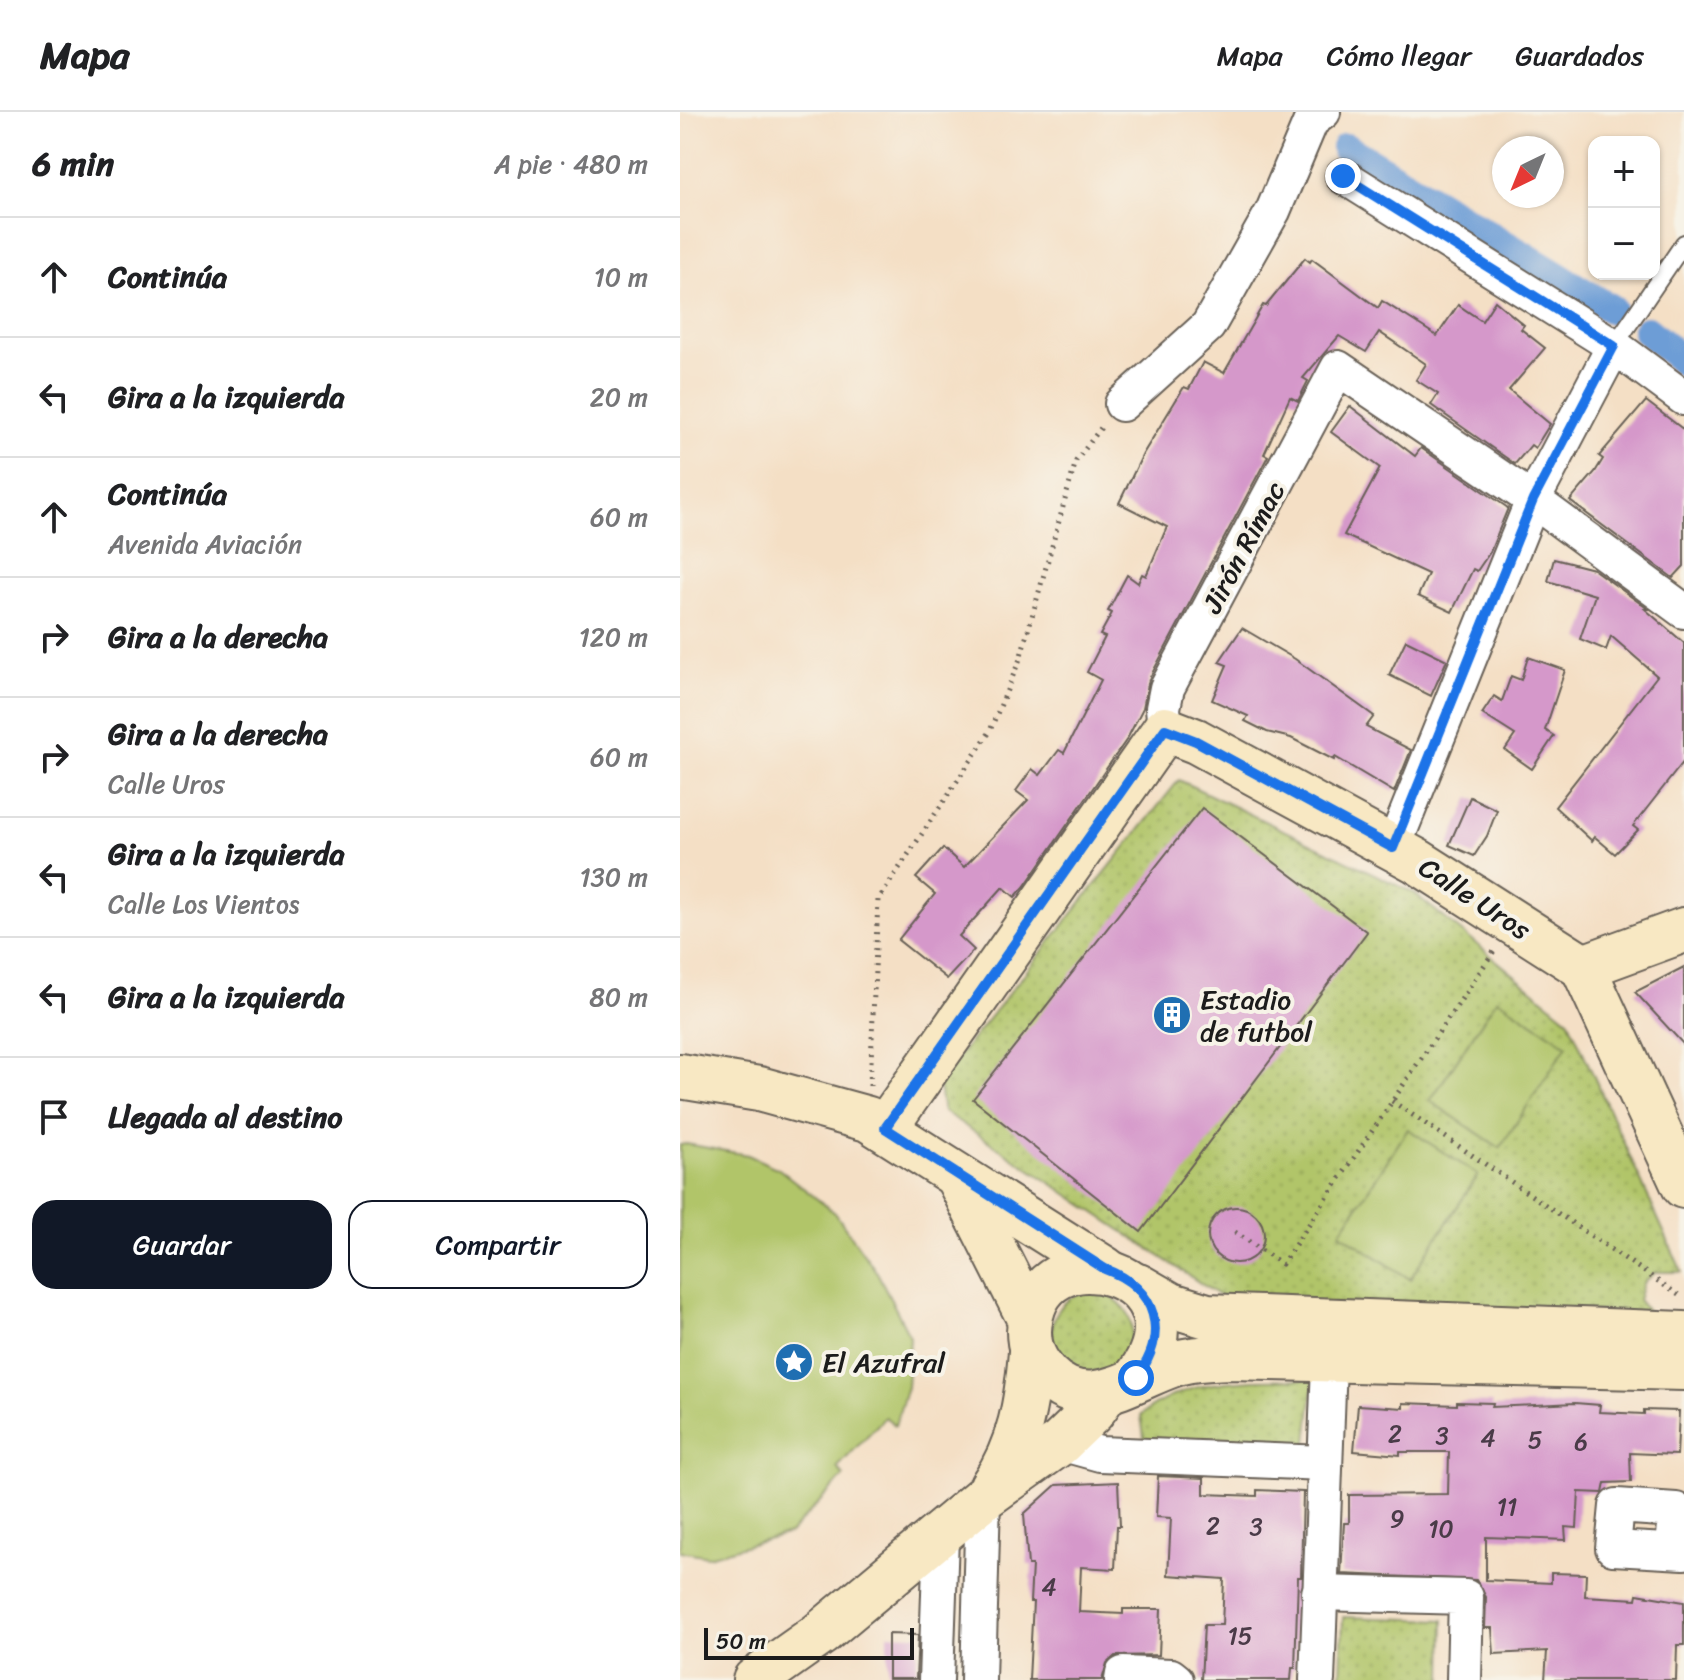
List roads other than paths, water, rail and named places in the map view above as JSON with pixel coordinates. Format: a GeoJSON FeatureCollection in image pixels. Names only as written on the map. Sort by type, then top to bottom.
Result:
{"type":"FeatureCollection","features":[{"type":"Feature","properties":{"kind":"street"},"geometry":{"type":"LineString","coordinates":[[1122,404],[1208,326],[1273,211],[1311,121],[1323,112]]}},
{"type":"Feature","properties":{"kind":"street"},"geometry":{"type":"LineString","coordinates":[[1343,176],[1614,346],[1684,398]]}},
{"type":"Feature","properties":{"kind":"street"},"geometry":{"type":"LineString","coordinates":[[1393,848],[1533,500],[1614,346]]}},
{"type":"Feature","properties":{"kind":"street","name":"Jirón Rímac"},"geometry":{"type":"LineString","coordinates":[[1180,735],[1163,708],[1167,688],[1338,368],[1533,500]]}},
{"type":"Feature","properties":{"kind":"street"},"geometry":{"type":"LineString","coordinates":[[1533,500],[1684,611]]}},
{"type":"Feature","properties":{"kind":"street"},"geometry":{"type":"LineString","coordinates":[[877,1124],[1180,735]]}},
{"type":"Feature","properties":{"kind":"street","name":"Calle Uros"},"geometry":{"type":"LineString","coordinates":[[1180,735],[1393,848],[1583,967]]}},
{"type":"Feature","properties":{"kind":"street"},"geometry":{"type":"LineString","coordinates":[[1682,932],[1583,967],[1684,1186]]}},
{"type":"Feature","properties":{"kind":"street"},"geometry":{"type":"LineString","coordinates":[[680,1076],[759,1089],[877,1124],[1122,1278],[1171,1305],[1207,1316],[1330,1339],[1684,1368]]}},
{"type":"Feature","properties":{"kind":"street"},"geometry":{"type":"LineString","coordinates":[[954,1171],[1054,1381],[1069,1390],[1120,1386],[1184,1361],[1230,1357],[1330,1339],[1684,1334]]}},
{"type":"Feature","properties":{"kind":"street"},"geometry":{"type":"LineString","coordinates":[[755,1680],[820,1634],[983,1498],[1060,1443],[1149,1362],[1155,1342],[1155,1322],[1149,1303],[1122,1278],[1085,1269],[1058,1279],[1037,1301],[1021,1425],[1010,1461],[983,1498],[978,1680]]}},
{"type":"Feature","properties":{"kind":"street"},"geometry":{"type":"LineString","coordinates":[[1317,1680],[1330,1339]]}},
{"type":"Feature","properties":{"kind":"street"},"geometry":{"type":"LineString","coordinates":[[1060,1443],[1100,1454],[1325,1463]]}},
{"type":"Feature","properties":{"kind":"street"},"geometry":{"type":"LineString","coordinates":[[936,1680],[941,1536]]}},
{"type":"Feature","properties":{"kind":"street"},"geometry":{"type":"LineString","coordinates":[[1613,1548],[1679,1551]]}},
{"type":"Feature","properties":{"kind":"street"},"geometry":{"type":"LineString","coordinates":[[1319,1593],[1466,1597],[1464,1680]]}},
{"type":"Feature","properties":{"kind":"street"},"geometry":{"type":"LineString","coordinates":[[1122,1680],[1123,1674],[1171,1676],[1176,1680]]}},
{"type":"Feature","properties":{"kind":"lane"},"geometry":{"type":"LineString","coordinates":[[1614,346],[1684,243]]}},
{"type":"Feature","properties":{"kind":"waterway"},"geometry":{"type":"LineString","coordinates":[[1346,148],[1611,309]]}},
{"type":"Feature","properties":{"kind":"waterway"},"geometry":{"type":"LineString","coordinates":[[1647,331],[1684,362]]}},
{"type":"Feature","properties":{"kind":"place","name":"Estadio de futbol"},"geometry":{"type":"Point","coordinates":[1172,1015]}},
{"type":"Feature","properties":{"kind":"place","name":"El Azufral"},"geometry":{"type":"Point","coordinates":[794,1362]}}]}
